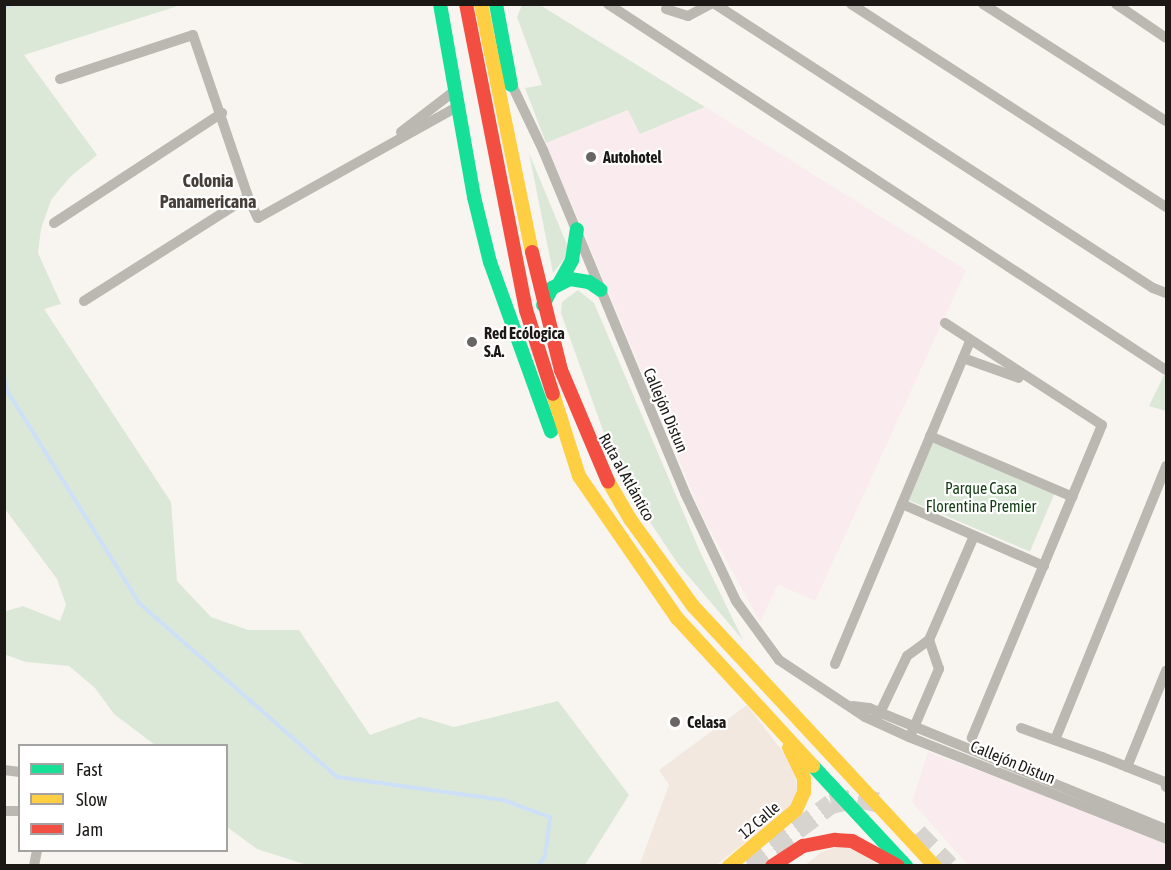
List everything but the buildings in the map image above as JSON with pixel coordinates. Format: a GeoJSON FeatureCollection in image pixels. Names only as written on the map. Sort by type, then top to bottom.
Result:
{"type":"FeatureCollection","features":[{"type":"Feature","properties":{"kind":"main road"},"geometry":{"type":"LineString","coordinates":[[440,4],[474,197],[505,308],[546,422],[579,476],[677,618],[906,866]]}},
{"type":"Feature","properties":{"kind":"main road"},"geometry":{"type":"LineString","coordinates":[[452,4],[505,276],[505,308]]}},
{"type":"Feature","properties":{"kind":"main road"},"geometry":{"type":"LineString","coordinates":[[465,4],[526,310],[579,476]]}},
{"type":"Feature","properties":{"kind":"main road","name":"Ruta al Atlántico"},"geometry":{"type":"LineString","coordinates":[[481,4],[543,305],[561,370],[598,464],[653,552],[693,606],[935,866]]}},
{"type":"Feature","properties":{"kind":"main road"},"geometry":{"type":"LineString","coordinates":[[496,4],[535,229],[533,263]]}},
{"type":"Feature","properties":{"kind":"main road"},"geometry":{"type":"LineString","coordinates":[[543,305],[560,282],[572,260],[577,230]]}},
{"type":"Feature","properties":{"kind":"main road"},"geometry":{"type":"LineString","coordinates":[[560,282],[579,279],[601,290]]}},
{"type":"Feature","properties":{"kind":"main road","name":"12 Calle"},"geometry":{"type":"LineString","coordinates":[[729,866],[796,810],[804,792],[804,778],[793,752],[753,702]]}},
{"type":"Feature","properties":{"kind":"main road"},"geometry":{"type":"LineString","coordinates":[[772,866],[803,846],[835,840],[852,841],[898,866]]}},
{"type":"Feature","properties":{"kind":"street"},"geometry":{"type":"LineString","coordinates":[[608,4],[1167,370]]}},
{"type":"Feature","properties":{"kind":"street"},"geometry":{"type":"LineString","coordinates":[[672,9],[688,16],[713,4],[1153,288],[1167,293]]}},
{"type":"Feature","properties":{"kind":"street"},"geometry":{"type":"LineString","coordinates":[[850,4],[1167,207]]}},
{"type":"Feature","properties":{"kind":"street"},"geometry":{"type":"LineString","coordinates":[[983,4],[1167,121]]}},
{"type":"Feature","properties":{"kind":"street"},"geometry":{"type":"LineString","coordinates":[[1116,4],[1167,38]]}},
{"type":"Feature","properties":{"kind":"street"},"geometry":{"type":"LineString","coordinates":[[60,79],[193,35],[222,113],[248,197],[261,217],[394,138],[458,106]]}},
{"type":"Feature","properties":{"kind":"street","name":"Callejón Distun"},"geometry":{"type":"LineString","coordinates":[[510,81],[577,230],[685,493],[736,602],[778,660],[814,686],[853,706],[1167,839]]}},
{"type":"Feature","properties":{"kind":"street"},"geometry":{"type":"LineString","coordinates":[[394,138],[456,90]]}},
{"type":"Feature","properties":{"kind":"street"},"geometry":{"type":"LineString","coordinates":[[54,223],[222,113]]}},
{"type":"Feature","properties":{"kind":"street"},"geometry":{"type":"LineString","coordinates":[[84,301],[248,197]]}},
{"type":"Feature","properties":{"kind":"street"},"geometry":{"type":"LineString","coordinates":[[945,323],[1102,425],[972,738]]}},
{"type":"Feature","properties":{"kind":"street"},"geometry":{"type":"LineString","coordinates":[[836,664],[970,341]]}},
{"type":"Feature","properties":{"kind":"street"},"geometry":{"type":"LineString","coordinates":[[963,358],[1039,385]]}},
{"type":"Feature","properties":{"kind":"street"},"geometry":{"type":"LineString","coordinates":[[930,436],[1073,497]]}},
{"type":"Feature","properties":{"kind":"street"},"geometry":{"type":"LineString","coordinates":[[1055,740],[1167,466]]}},
{"type":"Feature","properties":{"kind":"street"},"geometry":{"type":"LineString","coordinates":[[902,504],[1044,566]]}},
{"type":"Feature","properties":{"kind":"street"},"geometry":{"type":"LineString","coordinates":[[878,717],[907,656],[930,640],[974,536]]}},
{"type":"Feature","properties":{"kind":"street"},"geometry":{"type":"LineString","coordinates":[[912,732],[939,669],[930,640]]}},
{"type":"Feature","properties":{"kind":"street"},"geometry":{"type":"LineString","coordinates":[[1127,767],[1167,671]]}},
{"type":"Feature","properties":{"kind":"street"},"geometry":{"type":"LineString","coordinates":[[1022,728],[1165,782],[1167,787]]}},
{"type":"Feature","properties":{"kind":"street","name":"Callejón Distun"},"geometry":{"type":"LineString","coordinates":[[912,732],[1167,829]]}},
{"type":"Feature","properties":{"kind":"shaded area"},"geometry":{"type":"Polygon","coordinates":[[[705,107],[966,270],[815,601],[778,584],[760,622],[702,515],[546,143],[628,110],[641,134],[705,107]]]}},
{"type":"Feature","properties":{"kind":"shaded area"},"geometry":{"type":"Polygon","coordinates":[[[747,705],[796,769],[797,793],[791,807],[716,865],[639,866],[669,785],[659,770],[747,705]]]}},
{"type":"Feature","properties":{"kind":"shaded area"},"geometry":{"type":"Polygon","coordinates":[[[928,752],[1138,830],[1166,845],[1166,865],[968,865],[912,802],[928,752]]]}},
{"type":"Feature","properties":{"kind":"shaded area"},"geometry":{"type":"Polygon","coordinates":[[[841,845],[863,850],[878,865],[804,866],[820,853],[841,845]]]}},
{"type":"Feature","properties":{"kind":"green space"},"geometry":{"type":"Polygon","coordinates":[[[5,4],[181,5],[24,55],[97,155],[70,177],[51,200],[41,229],[38,253],[61,304],[44,309],[171,502],[177,581],[211,617],[248,630],[299,630],[370,735],[420,717],[454,727],[558,701],[629,795],[585,865],[310,866],[257,849],[228,828],[228,744],[154,744],[114,714],[95,688],[69,666],[26,662],[6,655],[6,611],[23,606],[60,621],[66,605],[57,579],[5,509],[5,4]]]}},
{"type":"Feature","properties":{"kind":"green space"},"geometry":{"type":"Polygon","coordinates":[[[522,5],[540,5],[705,107],[640,134],[628,110],[546,143],[525,88],[542,85],[517,17],[522,5]]]}},
{"type":"Feature","properties":{"kind":"green space"},"geometry":{"type":"Polygon","coordinates":[[[529,153],[570,252],[553,273],[529,153]]]}},
{"type":"Feature","properties":{"kind":"green space"},"geometry":{"type":"Polygon","coordinates":[[[578,290],[594,303],[701,554],[743,640],[678,564],[640,507],[610,450],[561,313],[562,302],[578,290]]]}},
{"type":"Feature","properties":{"kind":"green space"},"geometry":{"type":"Polygon","coordinates":[[[1166,371],[1166,411],[1149,406],[1166,371]]]}},
{"type":"Feature","properties":{"kind":"green space","name":"Parque Casa Florentina Premier"},"geometry":{"type":"Polygon","coordinates":[[[933,442],[1055,494],[1030,552],[908,500],[933,442]]]}},
{"type":"Feature","properties":{"kind":"waterway"},"geometry":{"type":"LineString","coordinates":[[4,7],[12,4]]}},
{"type":"Feature","properties":{"kind":"waterway"},"geometry":{"type":"LineString","coordinates":[[4,376],[6,389],[139,603],[337,777],[503,800],[550,817],[545,856],[538,866]]}},
{"type":"Feature","properties":{"kind":"tunnel"},"geometry":{"type":"LineString","coordinates":[[749,866],[831,804],[858,798],[884,804]]}},
{"type":"Feature","properties":{"kind":"tunnel"},"geometry":{"type":"LineString","coordinates":[[917,833],[949,866]]}},
{"type":"Feature","properties":{"kind":"traffic: fast"},"geometry":{"type":"LineString","coordinates":[[440,4],[474,197],[490,262],[551,431]]}},
{"type":"Feature","properties":{"kind":"traffic: fast"},"geometry":{"type":"LineString","coordinates":[[496,4],[511,85]]}},
{"type":"Feature","properties":{"kind":"traffic: fast"},"geometry":{"type":"LineString","coordinates":[[560,282],[572,260],[577,229]]}},
{"type":"Feature","properties":{"kind":"traffic: fast"},"geometry":{"type":"LineString","coordinates":[[543,305],[552,288],[570,279],[589,282],[601,290]]}},
{"type":"Feature","properties":{"kind":"traffic: fast"},"geometry":{"type":"LineString","coordinates":[[813,766],[906,866]]}},
{"type":"Feature","properties":{"kind":"traffic: slow"},"geometry":{"type":"LineString","coordinates":[[481,4],[532,252]]}},
{"type":"Feature","properties":{"kind":"traffic: slow"},"geometry":{"type":"LineString","coordinates":[[553,394],[579,476],[677,618],[813,766]]}},
{"type":"Feature","properties":{"kind":"traffic: slow"},"geometry":{"type":"LineString","coordinates":[[608,481],[630,519],[693,606],[935,866]]}},
{"type":"Feature","properties":{"kind":"traffic: slow"},"geometry":{"type":"LineString","coordinates":[[729,866],[796,810],[804,792],[804,778],[789,747]]}},
{"type":"Feature","properties":{"kind":"traffic: jam"},"geometry":{"type":"LineString","coordinates":[[466,4],[526,310],[553,394]]}},
{"type":"Feature","properties":{"kind":"traffic: jam"},"geometry":{"type":"LineString","coordinates":[[532,252],[561,370],[608,481]]}},
{"type":"Feature","properties":{"kind":"traffic: jam"},"geometry":{"type":"LineString","coordinates":[[772,866],[803,846],[835,840],[852,841],[898,866]]}},
{"type":"Feature","properties":{"kind":"place","name":"Autohotel"},"geometry":{"type":"Point","coordinates":[591,157]}},
{"type":"Feature","properties":{"kind":"place","name":"Red Ecólogica S.A."},"geometry":{"type":"Point","coordinates":[472,342]}},
{"type":"Feature","properties":{"kind":"place","name":"Celasa"},"geometry":{"type":"Point","coordinates":[675,722]}},
{"type":"Feature","properties":{"kind":"district","name":"Colonia Panamericana"},"geometry":{"type":"Point","coordinates":[208,192]}}]}
